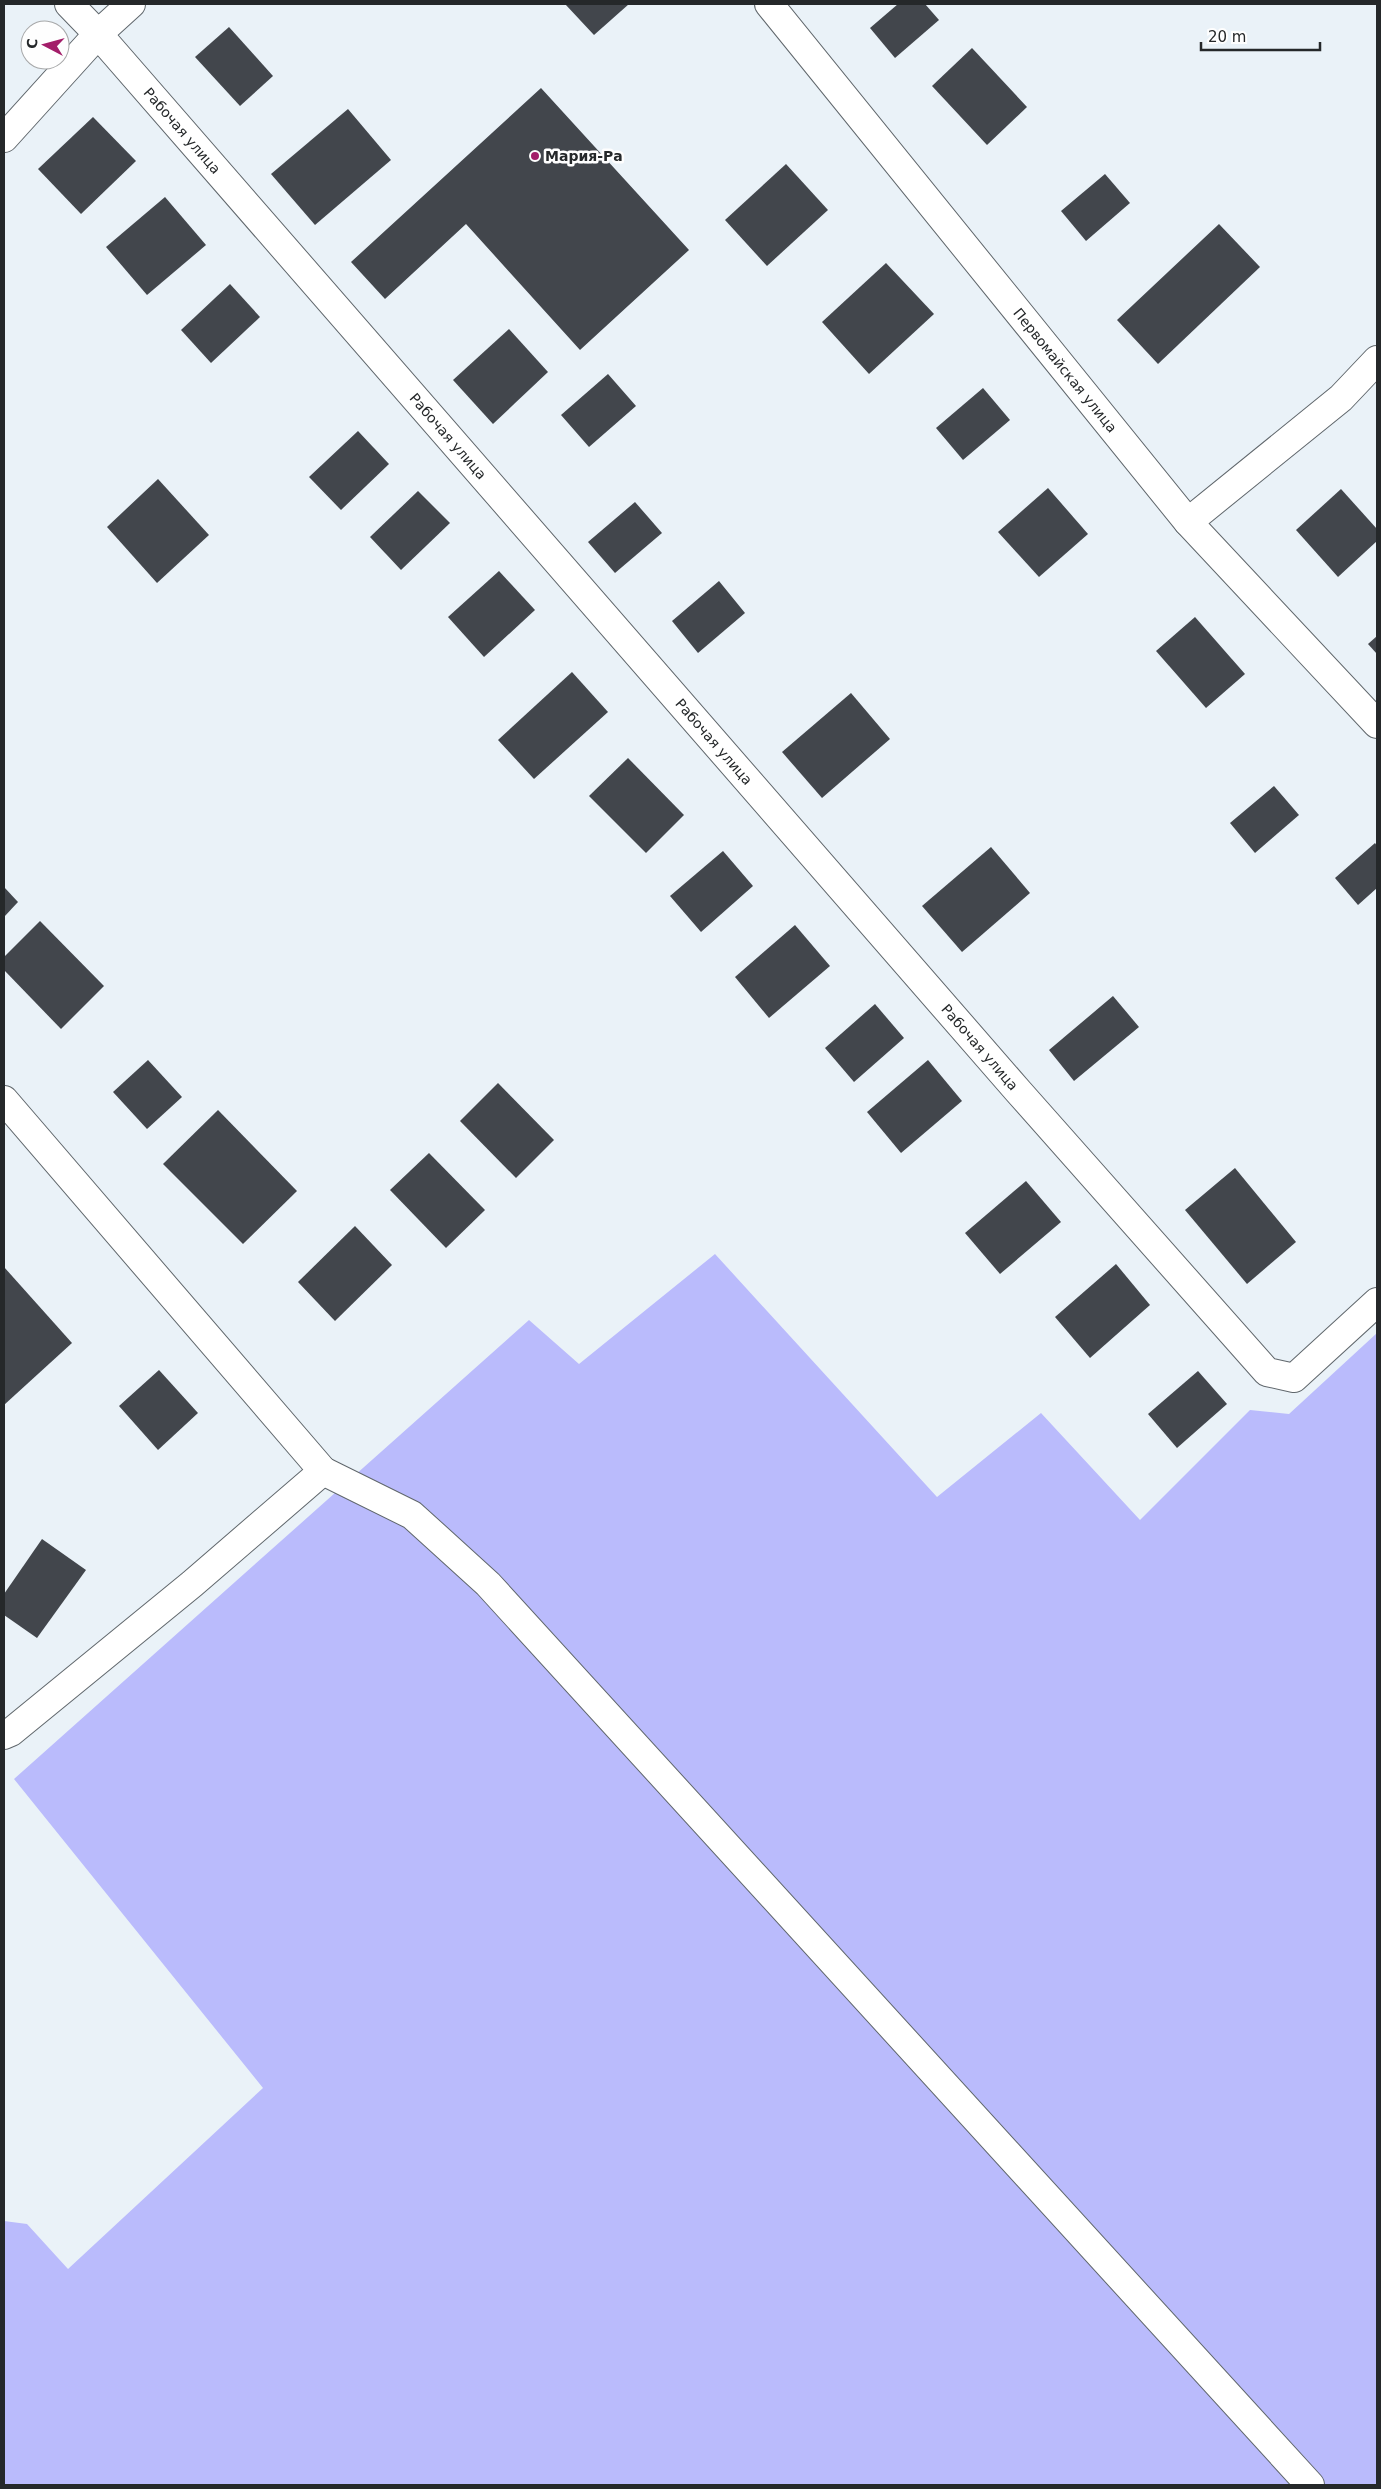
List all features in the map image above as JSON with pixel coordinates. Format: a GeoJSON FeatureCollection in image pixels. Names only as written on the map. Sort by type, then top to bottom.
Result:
{"type":"FeatureCollection","features":[{"type":"Feature","properties":{"kind":"street","name":"Рабочая улица"},"geometry":{"type":"LineString","coordinates":[[69,4],[98,34],[1005,1076],[1267,1372],[1294,1378],[1377,1302]]}},
{"type":"Feature","properties":{"kind":"street"},"geometry":{"type":"LineString","coordinates":[[4,138],[98,34],[131,4]]}},
{"type":"Feature","properties":{"kind":"street","name":"Первомайская улица"},"geometry":{"type":"LineString","coordinates":[[770,4],[1188,522],[1377,724]]}},
{"type":"Feature","properties":{"kind":"street"},"geometry":{"type":"LineString","coordinates":[[1188,522],[1341,398],[1377,360]]}},
{"type":"Feature","properties":{"kind":"street"},"geometry":{"type":"LineString","coordinates":[[4,1100],[323,1471],[412,1515],[488,1584],[1310,2485]]}},
{"type":"Feature","properties":{"kind":"street"},"geometry":{"type":"LineString","coordinates":[[4,1735],[11,1732],[192,1584],[323,1471]]}},
{"type":"Feature","properties":{"kind":"shaded area"},"geometry":{"type":"Polygon","coordinates":[[[715,1254],[937,1497],[1041,1413],[1140,1520],[1250,1410],[1289,1414],[1377,1333],[1377,2485],[4,2485],[4,2221],[27,2224],[68,2269],[263,2088],[14,1779],[529,1320],[579,1364],[715,1254]]]}},
{"type":"Feature","properties":{"kind":"building"},"geometry":{"type":"Polygon","coordinates":[[[565,4],[629,4],[594,35],[565,4]]]}},
{"type":"Feature","properties":{"kind":"building"},"geometry":{"type":"Polygon","coordinates":[[[898,4],[925,4],[939,20],[895,58],[870,28],[898,4]]]}},
{"type":"Feature","properties":{"kind":"building"},"geometry":{"type":"Polygon","coordinates":[[[229,27],[273,76],[240,106],[195,57],[229,27]]]}},
{"type":"Feature","properties":{"kind":"building"},"geometry":{"type":"Polygon","coordinates":[[[972,48],[1027,107],[987,145],[932,86],[972,48]]]}},
{"type":"Feature","properties":{"kind":"building","name":"Мария-Ра"},"geometry":{"type":"Polygon","coordinates":[[[541,88],[689,250],[580,350],[466,224],[385,299],[351,262],[541,88]]]}},
{"type":"Feature","properties":{"kind":"building"},"geometry":{"type":"Polygon","coordinates":[[[348,109],[391,160],[315,225],[271,174],[348,109]]]}},
{"type":"Feature","properties":{"kind":"building"},"geometry":{"type":"Polygon","coordinates":[[[93,117],[136,161],[81,214],[38,169],[93,117]]]}},
{"type":"Feature","properties":{"kind":"building"},"geometry":{"type":"Polygon","coordinates":[[[786,164],[828,210],[767,266],[725,220],[786,164]]]}},
{"type":"Feature","properties":{"kind":"building"},"geometry":{"type":"Polygon","coordinates":[[[1105,174],[1130,203],[1086,241],[1061,211],[1105,174]]]}},
{"type":"Feature","properties":{"kind":"building"},"geometry":{"type":"Polygon","coordinates":[[[165,197],[206,245],[147,295],[106,247],[165,197]]]}},
{"type":"Feature","properties":{"kind":"building"},"geometry":{"type":"Polygon","coordinates":[[[1219,224],[1260,267],[1158,364],[1117,320],[1219,224]]]}},
{"type":"Feature","properties":{"kind":"building"},"geometry":{"type":"Polygon","coordinates":[[[886,263],[934,314],[869,374],[822,322],[886,263]]]}},
{"type":"Feature","properties":{"kind":"building"},"geometry":{"type":"Polygon","coordinates":[[[230,284],[260,317],[211,363],[181,330],[230,284]]]}},
{"type":"Feature","properties":{"kind":"building"},"geometry":{"type":"Polygon","coordinates":[[[509,329],[548,372],[493,424],[453,380],[509,329]]]}},
{"type":"Feature","properties":{"kind":"building"},"geometry":{"type":"Polygon","coordinates":[[[608,374],[636,406],[589,447],[561,415],[608,374]]]}},
{"type":"Feature","properties":{"kind":"building"},"geometry":{"type":"Polygon","coordinates":[[[983,388],[1010,420],[963,460],[936,428],[983,388]]]}},
{"type":"Feature","properties":{"kind":"building"},"geometry":{"type":"Polygon","coordinates":[[[358,431],[389,464],[341,510],[309,477],[358,431]]]}},
{"type":"Feature","properties":{"kind":"building"},"geometry":{"type":"Polygon","coordinates":[[[158,479],[209,535],[157,583],[107,527],[158,479]]]}},
{"type":"Feature","properties":{"kind":"building"},"geometry":{"type":"Polygon","coordinates":[[[1048,488],[1088,534],[1039,577],[998,532],[1048,488]]]}},
{"type":"Feature","properties":{"kind":"building"},"geometry":{"type":"Polygon","coordinates":[[[1341,489],[1377,529],[1377,541],[1338,577],[1296,530],[1341,489]]]}},
{"type":"Feature","properties":{"kind":"building"},"geometry":{"type":"Polygon","coordinates":[[[418,491],[450,523],[401,570],[370,537],[418,491]]]}},
{"type":"Feature","properties":{"kind":"building"},"geometry":{"type":"Polygon","coordinates":[[[635,502],[662,533],[615,573],[588,542],[635,502]]]}},
{"type":"Feature","properties":{"kind":"building"},"geometry":{"type":"Polygon","coordinates":[[[499,571],[535,610],[484,657],[448,617],[499,571]]]}},
{"type":"Feature","properties":{"kind":"building"},"geometry":{"type":"Polygon","coordinates":[[[719,581],[745,613],[698,653],[672,621],[719,581]]]}},
{"type":"Feature","properties":{"kind":"building"},"geometry":{"type":"Polygon","coordinates":[[[1195,617],[1245,674],[1206,708],[1156,651],[1195,617]]]}},
{"type":"Feature","properties":{"kind":"building"},"geometry":{"type":"Polygon","coordinates":[[[1377,636],[1377,654],[1368,644],[1377,636]]]}},
{"type":"Feature","properties":{"kind":"building"},"geometry":{"type":"Polygon","coordinates":[[[572,672],[608,712],[534,779],[498,740],[572,672]]]}},
{"type":"Feature","properties":{"kind":"building"},"geometry":{"type":"Polygon","coordinates":[[[851,693],[890,739],[822,798],[782,752],[851,693]]]}},
{"type":"Feature","properties":{"kind":"building"},"geometry":{"type":"Polygon","coordinates":[[[628,758],[684,815],[646,853],[589,796],[628,758]]]}},
{"type":"Feature","properties":{"kind":"building"},"geometry":{"type":"Polygon","coordinates":[[[1274,786],[1299,815],[1255,853],[1230,823],[1274,786]]]}},
{"type":"Feature","properties":{"kind":"building"},"geometry":{"type":"Polygon","coordinates":[[[1375,843],[1377,846],[1377,888],[1358,905],[1335,878],[1375,843]]]}},
{"type":"Feature","properties":{"kind":"building"},"geometry":{"type":"Polygon","coordinates":[[[991,847],[1030,893],[962,952],[922,906],[991,847]]]}},
{"type":"Feature","properties":{"kind":"building"},"geometry":{"type":"Polygon","coordinates":[[[723,851],[753,886],[701,932],[670,896],[723,851]]]}},
{"type":"Feature","properties":{"kind":"building"},"geometry":{"type":"Polygon","coordinates":[[[4,887],[18,902],[4,917],[4,887]]]}},
{"type":"Feature","properties":{"kind":"building"},"geometry":{"type":"Polygon","coordinates":[[[40,921],[104,986],[61,1029],[4,970],[4,957],[40,921]]]}},
{"type":"Feature","properties":{"kind":"building"},"geometry":{"type":"Polygon","coordinates":[[[795,925],[830,966],[769,1018],[735,977],[795,925]]]}},
{"type":"Feature","properties":{"kind":"building"},"geometry":{"type":"Polygon","coordinates":[[[1113,996],[1139,1027],[1074,1081],[1049,1050],[1113,996]]]}},
{"type":"Feature","properties":{"kind":"building"},"geometry":{"type":"Polygon","coordinates":[[[875,1004],[904,1038],[854,1082],[825,1048],[875,1004]]]}},
{"type":"Feature","properties":{"kind":"building"},"geometry":{"type":"Polygon","coordinates":[[[148,1060],[182,1097],[147,1129],[113,1092],[148,1060]]]}},
{"type":"Feature","properties":{"kind":"building"},"geometry":{"type":"Polygon","coordinates":[[[928,1060],[962,1101],[901,1153],[867,1112],[928,1060]]]}},
{"type":"Feature","properties":{"kind":"building"},"geometry":{"type":"Polygon","coordinates":[[[498,1083],[554,1140],[516,1178],[460,1121],[498,1083]]]}},
{"type":"Feature","properties":{"kind":"building"},"geometry":{"type":"Polygon","coordinates":[[[218,1110],[297,1191],[243,1244],[163,1164],[218,1110]]]}},
{"type":"Feature","properties":{"kind":"building"},"geometry":{"type":"Polygon","coordinates":[[[429,1153],[485,1210],[446,1248],[390,1190],[429,1153]]]}},
{"type":"Feature","properties":{"kind":"building"},"geometry":{"type":"Polygon","coordinates":[[[1235,1168],[1296,1242],[1247,1284],[1185,1210],[1235,1168]]]}},
{"type":"Feature","properties":{"kind":"building"},"geometry":{"type":"Polygon","coordinates":[[[1026,1181],[1061,1222],[1000,1274],[965,1233],[1026,1181]]]}},
{"type":"Feature","properties":{"kind":"building"},"geometry":{"type":"Polygon","coordinates":[[[355,1226],[392,1265],[335,1321],[298,1282],[355,1226]]]}},
{"type":"Feature","properties":{"kind":"building"},"geometry":{"type":"Polygon","coordinates":[[[1116,1264],[1150,1305],[1090,1358],[1055,1317],[1116,1264]]]}},
{"type":"Feature","properties":{"kind":"building"},"geometry":{"type":"Polygon","coordinates":[[[4,1267],[72,1343],[4,1405],[4,1267]]]}},
{"type":"Feature","properties":{"kind":"building"},"geometry":{"type":"Polygon","coordinates":[[[159,1370],[198,1413],[158,1450],[119,1406],[159,1370]]]}},
{"type":"Feature","properties":{"kind":"building"},"geometry":{"type":"Polygon","coordinates":[[[1198,1371],[1227,1404],[1177,1448],[1148,1414],[1198,1371]]]}},
{"type":"Feature","properties":{"kind":"building"},"geometry":{"type":"Polygon","coordinates":[[[42,1539],[86,1570],[37,1638],[4,1615],[4,1594],[42,1539]]]}},
{"type":"Feature","properties":{"kind":"place","name":"Мария-Ра"},"geometry":{"type":"Point","coordinates":[535,156]}}]}
